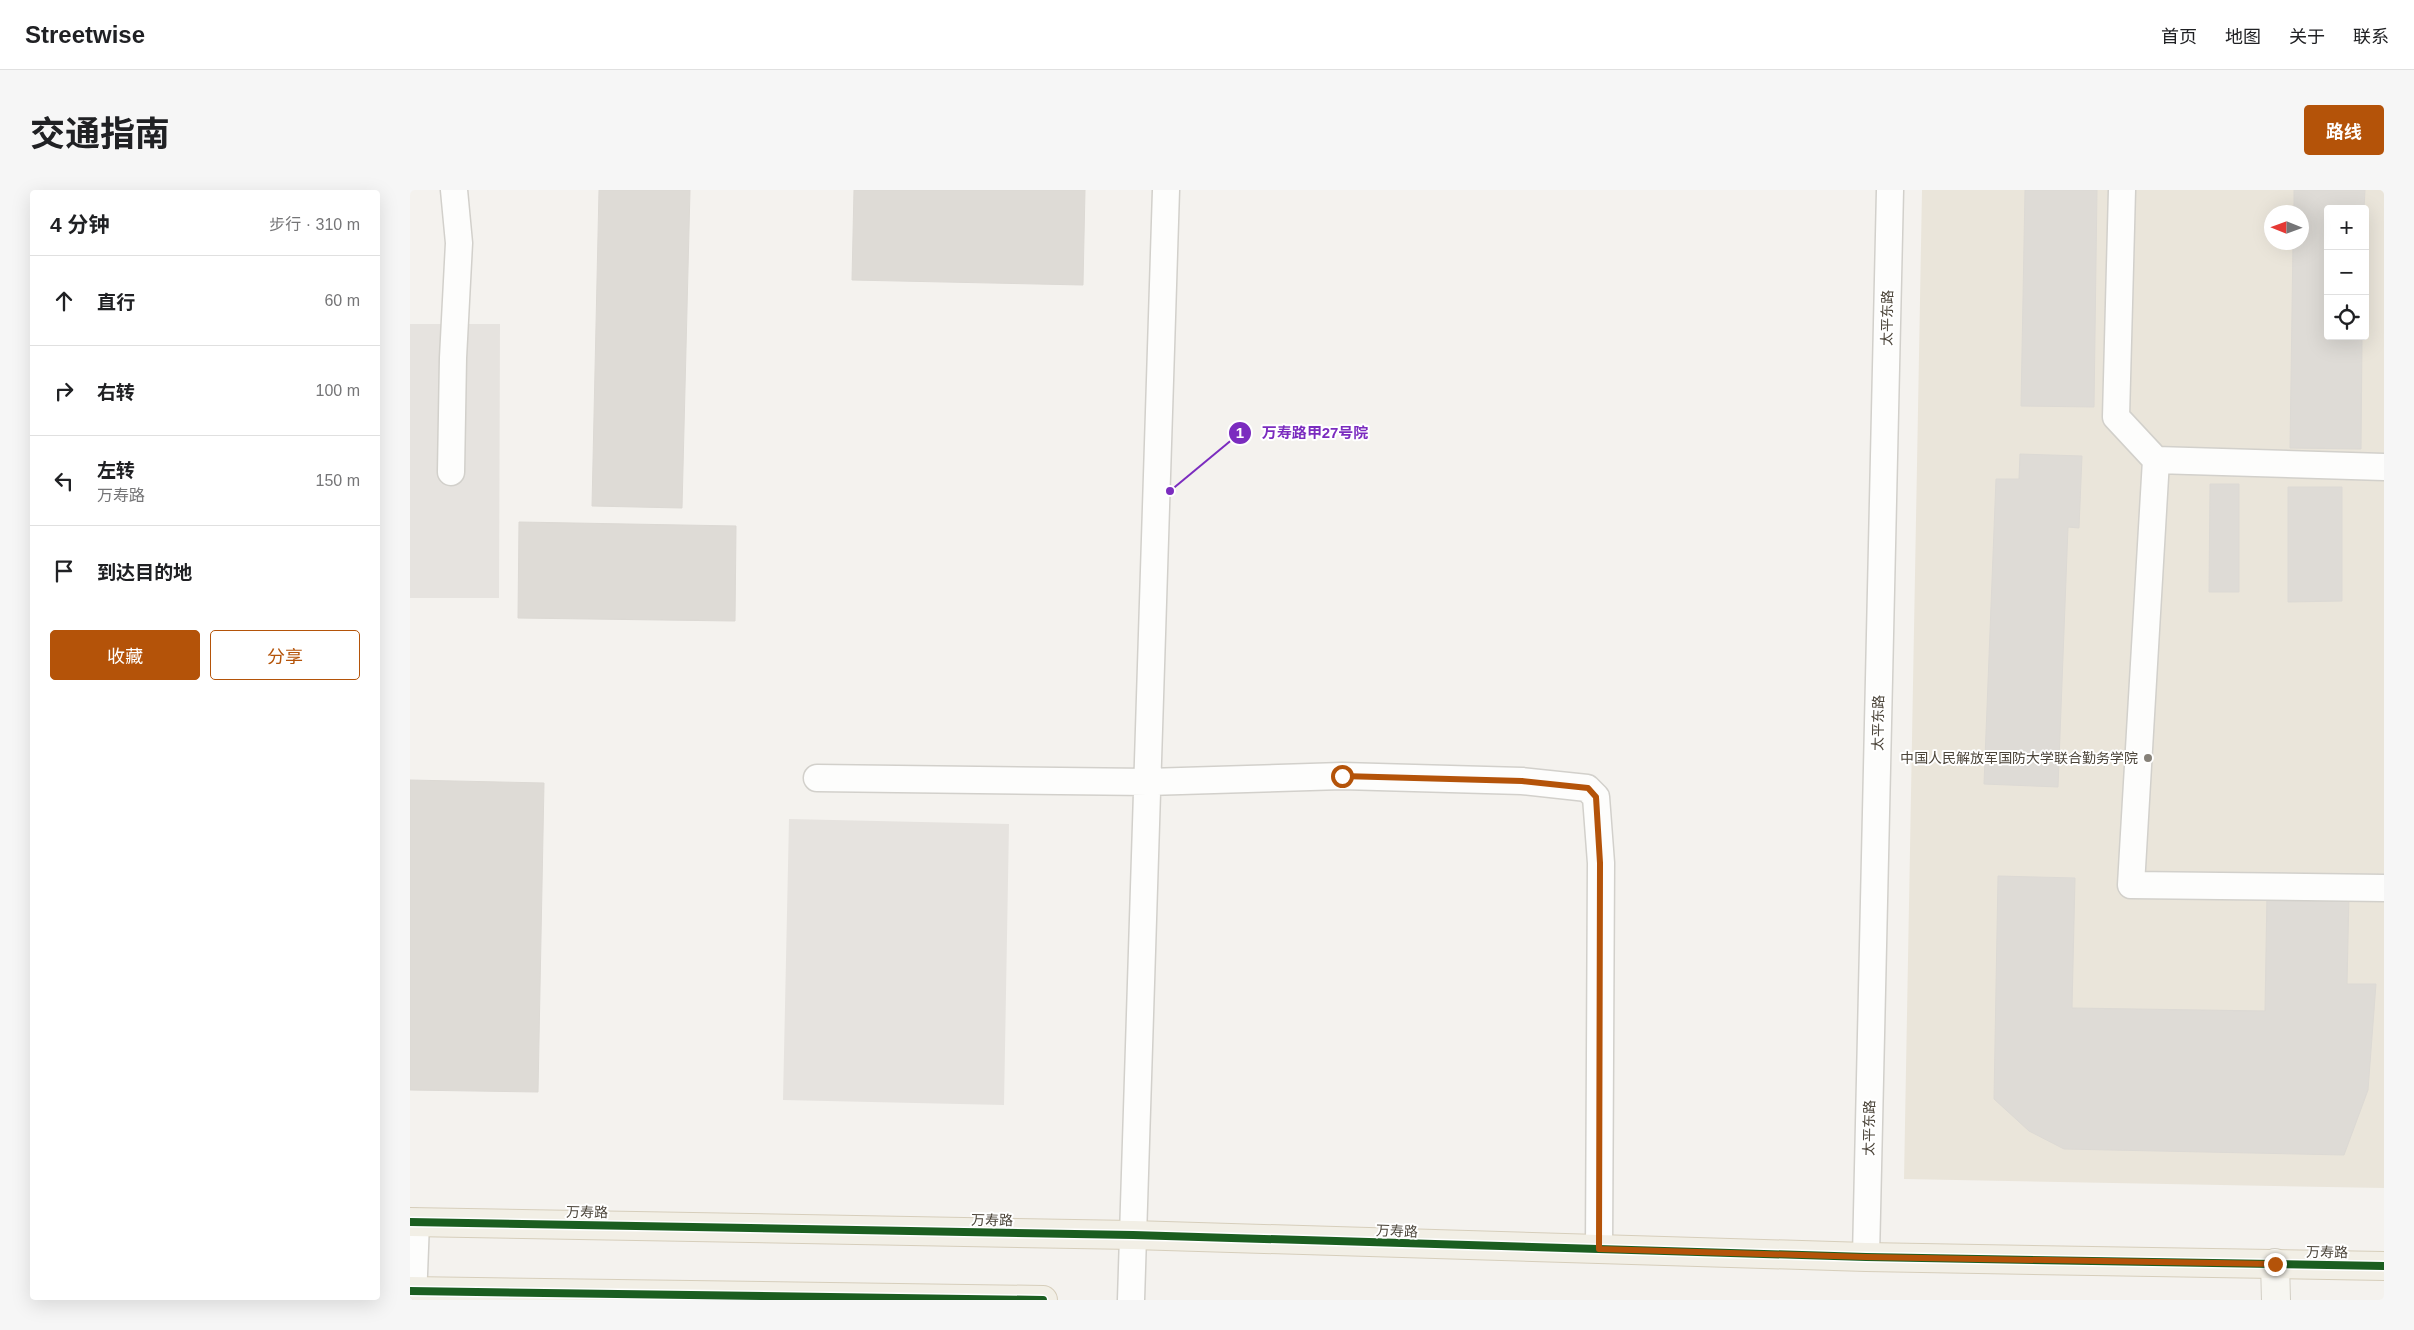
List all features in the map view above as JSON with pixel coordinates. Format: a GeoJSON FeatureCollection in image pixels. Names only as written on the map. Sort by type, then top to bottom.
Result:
{"type":"FeatureCollection","features":[{"type":"Feature","properties":{"kind":"main road","name":"万寿路"},"geometry":{"type":"LineString","coordinates":[[413,1222],[1133,1235],[1866,1257],[2384,1266]]}},
{"type":"Feature","properties":{"kind":"main road"},"geometry":{"type":"LineString","coordinates":[[412,1294],[1043,1300]]}},
{"type":"Feature","properties":{"kind":"street"},"geometry":{"type":"LineString","coordinates":[[451,472],[453,358],[459,243],[454,190]]}},
{"type":"Feature","properties":{"kind":"street"},"geometry":{"type":"LineString","coordinates":[[1131,1300],[1166,190]]}},
{"type":"Feature","properties":{"kind":"street","name":"太平东路"},"geometry":{"type":"LineString","coordinates":[[1866,1257],[1890,190]]}},
{"type":"Feature","properties":{"kind":"street"},"geometry":{"type":"LineString","coordinates":[[2122,190],[2116,418],[2156,460],[2384,468]]}},
{"type":"Feature","properties":{"kind":"street"},"geometry":{"type":"LineString","coordinates":[[2156,460],[2131,885],[2384,888]]}},
{"type":"Feature","properties":{"kind":"street"},"geometry":{"type":"LineString","coordinates":[[817,778],[1148,782],[1342,776],[1522,781],[1588,788],[1596,797],[1600,863],[1599,1249]]}},
{"type":"Feature","properties":{"kind":"street"},"geometry":{"type":"LineString","coordinates":[[412,1294],[413,1222]]}},
{"type":"Feature","properties":{"kind":"street"},"geometry":{"type":"LineString","coordinates":[[2275,1264],[2276,1300]]}},
{"type":"Feature","properties":{"kind":"shaded area","name":"中国人民解放军国防大学联合勤务学院"},"geometry":{"type":"Polygon","coordinates":[[[1922,190],[2384,190],[2384,1188],[1904,1179],[1922,190]]]}},
{"type":"Feature","properties":{"kind":"shaded area"},"geometry":{"type":"Polygon","coordinates":[[[410,324],[500,324],[499,598],[410,598],[410,324]]]}},
{"type":"Feature","properties":{"kind":"shaded area"},"geometry":{"type":"Polygon","coordinates":[[[789,819],[1009,824],[1004,1105],[783,1100],[789,819]]]}},
{"type":"Feature","properties":{"kind":"building"},"geometry":{"type":"Polygon","coordinates":[[[599,190],[690,190],[682,508],[592,506],[599,190]]]}},
{"type":"Feature","properties":{"kind":"building"},"geometry":{"type":"Polygon","coordinates":[[[854,190],[1085,190],[1083,285],[852,280],[854,190]]]}},
{"type":"Feature","properties":{"kind":"building"},"geometry":{"type":"Polygon","coordinates":[[[2025,190],[2097,190],[2094,407],[2021,406],[2025,190]]]}},
{"type":"Feature","properties":{"kind":"building"},"geometry":{"type":"Polygon","coordinates":[[[2294,190],[2365,190],[2364,205],[2324,205],[2324,340],[2362,340],[2361,449],[2290,448],[2293,250],[2309,250],[2309,205],[2294,205],[2294,190]]]}},
{"type":"Feature","properties":{"kind":"building"},"geometry":{"type":"Polygon","coordinates":[[[2020,454],[2082,456],[2079,528],[2068,527],[2058,787],[1984,784],[1996,479],[2019,479],[2020,454]]]}},
{"type":"Feature","properties":{"kind":"building"},"geometry":{"type":"Polygon","coordinates":[[[2210,484],[2239,484],[2239,592],[2209,592],[2210,484]]]}},
{"type":"Feature","properties":{"kind":"building"},"geometry":{"type":"Polygon","coordinates":[[[2288,487],[2342,487],[2342,601],[2288,602],[2288,487]]]}},
{"type":"Feature","properties":{"kind":"building"},"geometry":{"type":"Polygon","coordinates":[[[519,522],[736,526],[735,621],[518,618],[519,522]]]}},
{"type":"Feature","properties":{"kind":"building"},"geometry":{"type":"Polygon","coordinates":[[[410,780],[544,783],[538,1092],[410,1090],[410,780]]]}},
{"type":"Feature","properties":{"kind":"building"},"geometry":{"type":"Polygon","coordinates":[[[1998,876],[2075,878],[2072,1008],[2265,1011],[2267,893],[2349,894],[2347,984],[2376,984],[2368,1090],[2344,1155],[2064,1149],[2029,1131],[1994,1099],[1998,876]]]}},
{"type":"Feature","properties":{"kind":"cycle path"},"geometry":{"type":"LineString","coordinates":[[410,1222],[1133,1235],[1866,1257],[2384,1266]]}},
{"type":"Feature","properties":{"kind":"cycle path"},"geometry":{"type":"LineString","coordinates":[[410,1291],[1043,1300]]}},
{"type":"Feature","properties":{"kind":"place","name":"万寿路甲27号院"},"geometry":{"type":"Point","coordinates":[1170,491]}},
{"type":"Feature","properties":{"kind":"place","name":"中国人民解放军国防大学联合勤务学院"},"geometry":{"type":"Point","coordinates":[2148,758]}},
{"type":"Feature","properties":{"kind":"route"},"geometry":{"type":"LineString","coordinates":[[1342,776],[1522,781],[1588,788],[1596,797],[1600,863],[1599,1249],[1866,1257],[2275,1264]]}}]}
